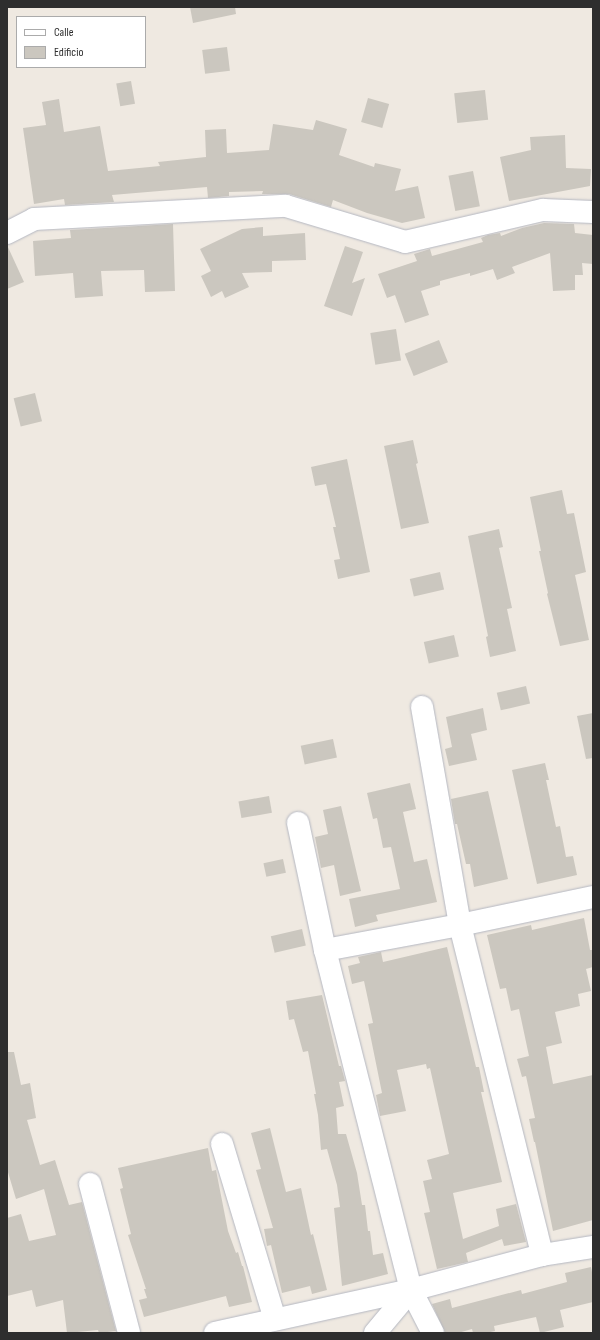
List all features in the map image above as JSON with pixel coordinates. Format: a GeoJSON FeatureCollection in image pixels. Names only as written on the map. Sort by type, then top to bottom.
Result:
{"type":"FeatureCollection","features":[{"type":"Feature","properties":{"kind":"street"},"geometry":{"type":"LineString","coordinates":[[7,233],[34,219],[286,206],[405,242],[543,210],[593,212]]}},
{"type":"Feature","properties":{"kind":"street"},"geometry":{"type":"LineString","coordinates":[[422,707],[460,925],[542,1256]]}},
{"type":"Feature","properties":{"kind":"street"},"geometry":{"type":"LineString","coordinates":[[298,823],[325,950],[411,1290],[433,1333]]}},
{"type":"Feature","properties":{"kind":"street"},"geometry":{"type":"LineString","coordinates":[[325,950],[460,925],[593,897]]}},
{"type":"Feature","properties":{"kind":"street"},"geometry":{"type":"LineString","coordinates":[[222,1144],[275,1319]]}},
{"type":"Feature","properties":{"kind":"street"},"geometry":{"type":"LineString","coordinates":[[90,1184],[129,1333]]}},
{"type":"Feature","properties":{"kind":"street"},"geometry":{"type":"LineString","coordinates":[[215,1333],[411,1290],[542,1256],[593,1246]]}},
{"type":"Feature","properties":{"kind":"street"},"geometry":{"type":"LineString","coordinates":[[375,1333],[411,1290]]}},
{"type":"Feature","properties":{"kind":"building"},"geometry":{"type":"Polygon","coordinates":[[[190,7],[235,7],[236,14],[193,23],[190,7]]]}},
{"type":"Feature","properties":{"kind":"building"},"geometry":{"type":"Polygon","coordinates":[[[227,47],[230,71],[205,74],[202,50],[227,47]]]}},
{"type":"Feature","properties":{"kind":"building"},"geometry":{"type":"Polygon","coordinates":[[[131,81],[135,104],[120,106],[116,84],[131,81]]]}},
{"type":"Feature","properties":{"kind":"building"},"geometry":{"type":"Polygon","coordinates":[[[485,90],[488,120],[457,123],[454,93],[485,90]]]}},
{"type":"Feature","properties":{"kind":"building"},"geometry":{"type":"Polygon","coordinates":[[[368,98],[389,104],[382,128],[361,122],[368,98]]]}},
{"type":"Feature","properties":{"kind":"building"},"geometry":{"type":"Polygon","coordinates":[[[59,99],[64,132],[100,126],[108,171],[160,166],[158,162],[206,157],[205,130],[226,129],[227,153],[269,150],[273,124],[313,130],[316,120],[347,129],[339,155],[374,167],[375,163],[401,169],[395,191],[418,186],[425,218],[402,223],[367,213],[333,200],[331,207],[289,194],[262,194],[263,191],[229,192],[229,196],[208,198],[207,187],[112,195],[114,202],[65,205],[64,199],[34,204],[23,128],[46,125],[42,102],[59,99]]]}},
{"type":"Feature","properties":{"kind":"building"},"geometry":{"type":"Polygon","coordinates":[[[565,135],[566,168],[591,169],[590,186],[509,201],[500,157],[531,150],[530,137],[565,135]]]}},
{"type":"Feature","properties":{"kind":"building"},"geometry":{"type":"Polygon","coordinates":[[[473,171],[480,206],[455,211],[448,176],[473,171]]]}},
{"type":"Feature","properties":{"kind":"building"},"geometry":{"type":"Polygon","coordinates":[[[544,223],[574,224],[575,233],[593,235],[593,264],[582,263],[583,275],[575,275],[575,290],[553,291],[550,253],[512,267],[515,273],[497,280],[493,269],[470,276],[470,273],[440,281],[440,285],[421,291],[429,315],[405,323],[395,295],[387,298],[378,274],[417,261],[414,254],[430,249],[432,256],[483,242],[481,238],[488,235],[500,233],[501,236],[522,228],[544,223]]]}},
{"type":"Feature","properties":{"kind":"building"},"geometry":{"type":"Polygon","coordinates":[[[173,224],[175,291],[145,292],[144,270],[101,271],[103,296],[75,298],[73,273],[35,276],[33,241],[71,238],[70,230],[173,224]]]}},
{"type":"Feature","properties":{"kind":"building"},"geometry":{"type":"Polygon","coordinates":[[[263,227],[263,236],[305,233],[306,260],[272,261],[272,272],[242,273],[249,287],[225,298],[222,291],[211,297],[201,276],[211,271],[200,249],[242,229],[263,227]]]}},
{"type":"Feature","properties":{"kind":"building"},"geometry":{"type":"Polygon","coordinates":[[[7,245],[24,282],[7,289],[7,245]]]}},
{"type":"Feature","properties":{"kind":"building"},"geometry":{"type":"Polygon","coordinates":[[[345,246],[363,252],[352,283],[365,278],[352,316],[324,306],[345,246]]]}},
{"type":"Feature","properties":{"kind":"building"},"geometry":{"type":"Polygon","coordinates":[[[396,329],[401,361],[375,365],[370,333],[396,329]]]}},
{"type":"Feature","properties":{"kind":"building"},"geometry":{"type":"Polygon","coordinates":[[[439,340],[448,362],[414,376],[405,354],[439,340]]]}},
{"type":"Feature","properties":{"kind":"building"},"geometry":{"type":"Polygon","coordinates":[[[35,393],[42,421],[21,426],[14,398],[35,393]]]}},
{"type":"Feature","properties":{"kind":"building"},"geometry":{"type":"Polygon","coordinates":[[[413,440],[418,463],[416,464],[429,523],[401,529],[384,446],[413,440]]]}},
{"type":"Feature","properties":{"kind":"building"},"geometry":{"type":"Polygon","coordinates":[[[347,459],[370,572],[338,579],[334,560],[340,559],[333,527],[336,527],[326,484],[315,486],[311,467],[347,459]]]}},
{"type":"Feature","properties":{"kind":"building"},"geometry":{"type":"Polygon","coordinates":[[[562,490],[567,514],[574,513],[586,572],[575,575],[589,640],[560,646],[547,594],[539,551],[541,551],[530,497],[562,490]]]}},
{"type":"Feature","properties":{"kind":"building"},"geometry":{"type":"Polygon","coordinates":[[[499,529],[503,547],[499,548],[512,608],[507,609],[516,651],[490,657],[486,637],[488,636],[468,536],[499,529]]]}},
{"type":"Feature","properties":{"kind":"building"},"geometry":{"type":"Polygon","coordinates":[[[440,572],[444,590],[414,597],[410,579],[440,572]]]}},
{"type":"Feature","properties":{"kind":"building"},"geometry":{"type":"Polygon","coordinates":[[[454,635],[459,656],[429,663],[424,642],[454,635]]]}},
{"type":"Feature","properties":{"kind":"building"},"geometry":{"type":"Polygon","coordinates":[[[526,686],[530,704],[501,710],[497,693],[526,686]]]}},
{"type":"Feature","properties":{"kind":"building"},"geometry":{"type":"Polygon","coordinates":[[[483,708],[487,730],[471,734],[477,760],[449,766],[445,749],[452,747],[446,717],[483,708]]]}},
{"type":"Feature","properties":{"kind":"building"},"geometry":{"type":"Polygon","coordinates":[[[593,713],[593,758],[586,759],[577,716],[593,713]]]}},
{"type":"Feature","properties":{"kind":"building"},"geometry":{"type":"Polygon","coordinates":[[[333,739],[337,758],[305,764],[301,746],[333,739]]]}},
{"type":"Feature","properties":{"kind":"building"},"geometry":{"type":"Polygon","coordinates":[[[545,763],[549,780],[546,780],[556,827],[560,826],[566,857],[573,856],[577,875],[537,884],[512,770],[545,763]]]}},
{"type":"Feature","properties":{"kind":"building"},"geometry":{"type":"Polygon","coordinates":[[[410,783],[416,809],[403,812],[414,862],[427,859],[437,902],[376,915],[378,921],[355,927],[349,899],[400,889],[391,847],[383,848],[377,818],[373,819],[367,793],[410,783]]]}},
{"type":"Feature","properties":{"kind":"building"},"geometry":{"type":"Polygon","coordinates":[[[488,791],[508,879],[474,887],[470,864],[466,864],[457,824],[455,824],[451,799],[488,791]]]}},
{"type":"Feature","properties":{"kind":"building"},"geometry":{"type":"Polygon","coordinates":[[[269,796],[272,813],[241,818],[238,801],[269,796]]]}},
{"type":"Feature","properties":{"kind":"building"},"geometry":{"type":"Polygon","coordinates":[[[341,806],[361,891],[340,896],[334,865],[321,868],[315,837],[328,834],[323,810],[341,806]]]}},
{"type":"Feature","properties":{"kind":"building"},"geometry":{"type":"Polygon","coordinates":[[[283,859],[286,873],[266,877],[263,863],[283,859]]]}},
{"type":"Feature","properties":{"kind":"building"},"geometry":{"type":"Polygon","coordinates":[[[584,918],[590,950],[593,950],[593,967],[586,969],[591,991],[578,994],[580,1006],[555,1012],[562,1043],[546,1047],[553,1084],[593,1075],[593,1220],[553,1231],[529,1119],[535,1118],[526,1076],[522,1077],[517,1059],[529,1056],[519,1009],[511,1011],[506,988],[500,989],[487,935],[531,925],[532,930],[584,918]]]}},
{"type":"Feature","properties":{"kind":"building"},"geometry":{"type":"Polygon","coordinates":[[[302,929],[306,946],[275,953],[271,936],[302,929]]]}},
{"type":"Feature","properties":{"kind":"building"},"geometry":{"type":"Polygon","coordinates":[[[447,947],[476,1067],[479,1067],[484,1092],[481,1092],[502,1182],[453,1193],[463,1239],[499,1226],[496,1209],[516,1204],[526,1242],[504,1246],[502,1239],[466,1253],[468,1262],[437,1269],[424,1213],[430,1212],[423,1181],[432,1179],[427,1160],[449,1154],[430,1068],[427,1069],[426,1064],[397,1070],[406,1111],[380,1116],[376,1095],[382,1093],[368,1024],[373,1023],[364,981],[352,984],[348,966],[360,963],[358,957],[381,952],[383,962],[447,947]]]}},
{"type":"Feature","properties":{"kind":"building"},"geometry":{"type":"Polygon","coordinates":[[[322,995],[339,1066],[341,1066],[345,1081],[339,1082],[344,1106],[336,1108],[338,1134],[346,1134],[357,1173],[362,1205],[365,1205],[373,1255],[383,1253],[388,1274],[342,1286],[334,1208],[340,1207],[337,1185],[327,1149],[321,1150],[318,1115],[314,1094],[316,1094],[308,1051],[303,1052],[294,1019],[289,1020],[286,1001],[322,995]]]}},
{"type":"Feature","properties":{"kind":"building"},"geometry":{"type":"Polygon","coordinates":[[[7,1052],[14,1052],[21,1085],[30,1083],[36,1118],[27,1120],[40,1165],[55,1160],[69,1205],[82,1202],[116,1331],[99,1333],[98,1330],[67,1333],[63,1300],[36,1307],[32,1290],[7,1296],[7,1218],[21,1214],[29,1241],[56,1235],[44,1189],[16,1199],[7,1169],[7,1052]]]}},
{"type":"Feature","properties":{"kind":"building"},"geometry":{"type":"Polygon","coordinates":[[[270,1128],[286,1192],[301,1188],[311,1235],[313,1234],[327,1290],[312,1294],[310,1286],[282,1293],[271,1245],[267,1246],[264,1229],[273,1228],[256,1170],[261,1169],[251,1133],[270,1128]]]}},
{"type":"Feature","properties":{"kind":"building"},"geometry":{"type":"Polygon","coordinates":[[[208,1148],[212,1171],[216,1170],[228,1231],[236,1253],[238,1252],[243,1266],[252,1302],[229,1307],[226,1296],[144,1317],[139,1300],[147,1298],[144,1289],[146,1289],[128,1235],[131,1234],[120,1189],[123,1188],[118,1168],[208,1148]]]}},
{"type":"Feature","properties":{"kind":"building"},"geometry":{"type":"Polygon","coordinates":[[[591,1267],[593,1277],[593,1302],[560,1310],[564,1327],[540,1333],[536,1317],[494,1326],[495,1331],[486,1333],[473,1333],[472,1329],[458,1333],[445,1333],[432,1304],[450,1299],[452,1308],[521,1290],[522,1294],[567,1282],[565,1273],[591,1267]]]}}]}
